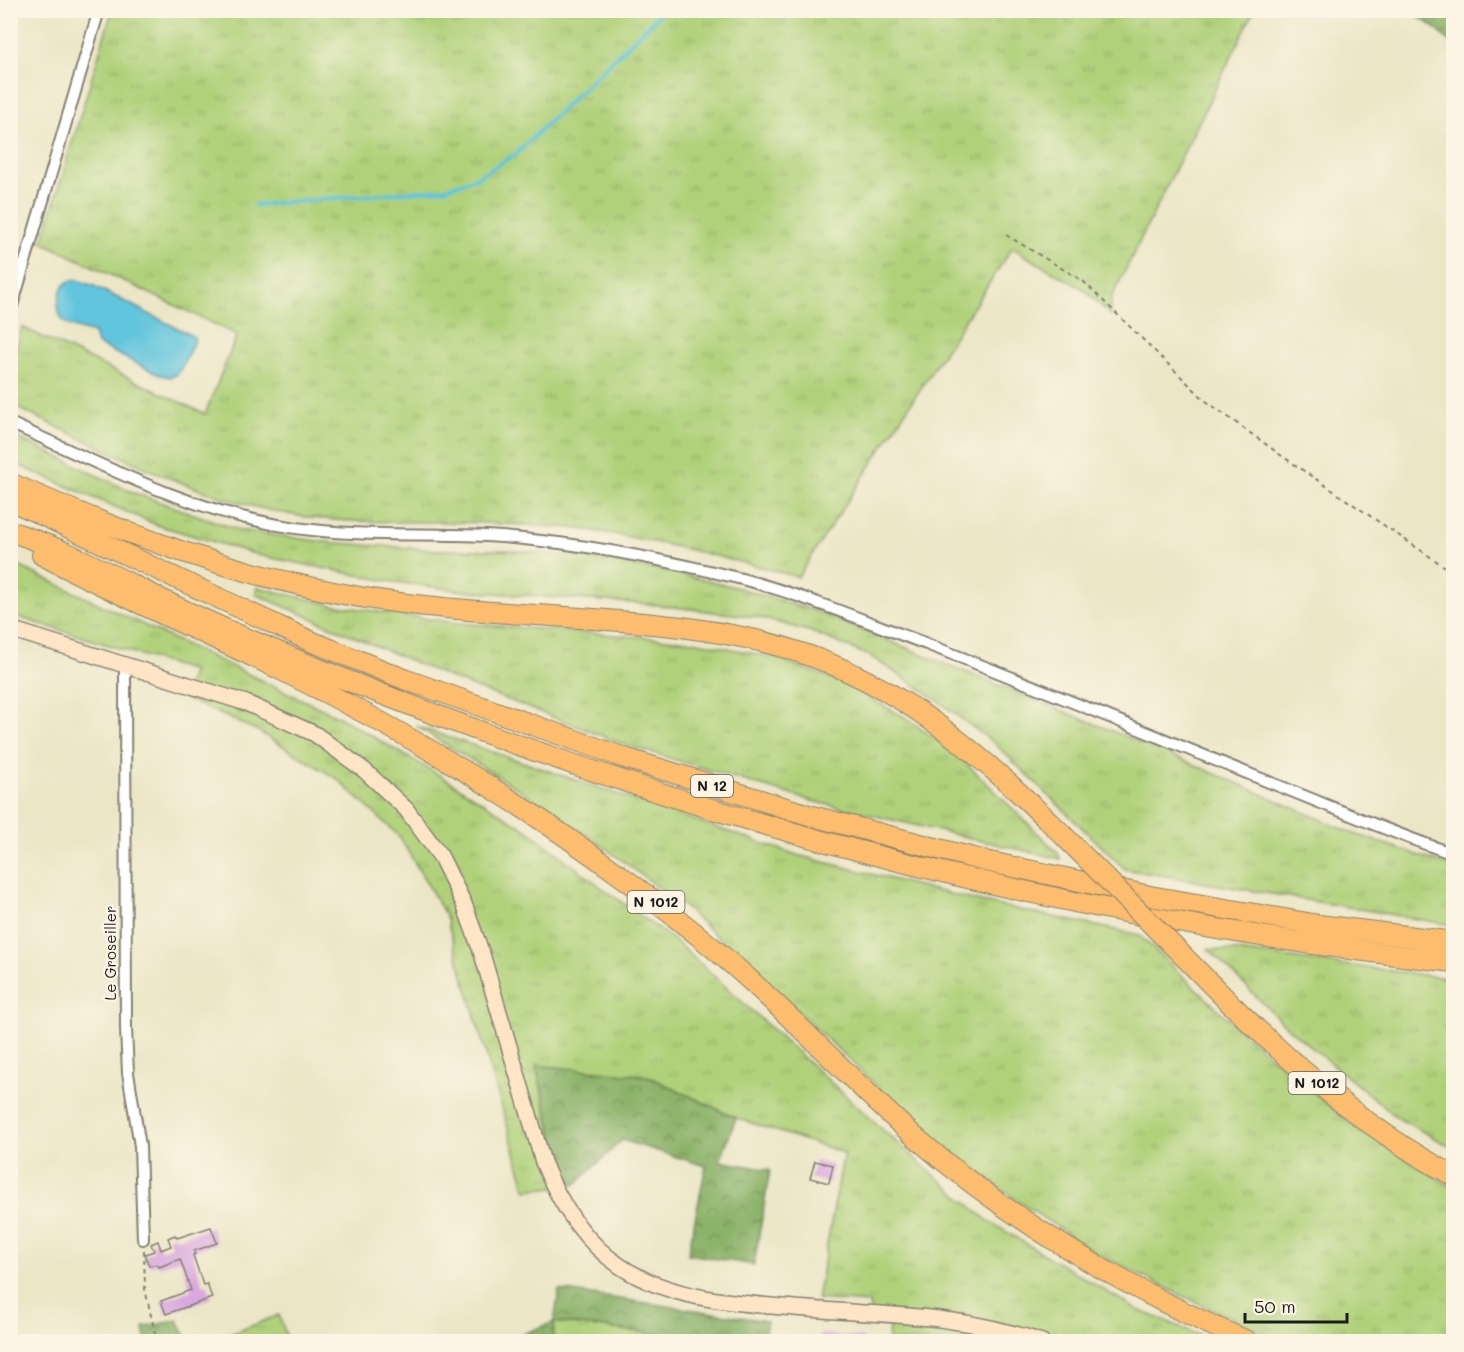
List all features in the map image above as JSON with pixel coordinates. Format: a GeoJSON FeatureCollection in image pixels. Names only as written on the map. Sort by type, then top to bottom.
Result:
{"type":"FeatureCollection","features":[{"type":"Feature","properties":{"kind":"highway","name":"N 1012"},"geometry":{"type":"LineString","coordinates":[[10,483],[79,514],[156,544],[206,561],[289,583],[395,602],[681,627],[725,633],[792,650],[867,680],[929,717],[993,767],[1263,1036],[1300,1069],[1389,1135],[1454,1176]]}},
{"type":"Feature","properties":{"kind":"highway","name":"N 12"},"geometry":{"type":"LineString","coordinates":[[10,500],[308,640],[404,679],[625,758],[812,816],[963,856],[1150,896],[1319,925],[1454,942]]}},
{"type":"Feature","properties":{"kind":"highway","name":"N 12"},"geometry":{"type":"LineString","coordinates":[[10,531],[66,552],[189,612],[383,695],[621,780],[764,824],[980,881],[1118,910],[1232,932],[1454,962]]}},
{"type":"Feature","properties":{"kind":"highway","name":"N 1012"},"geometry":{"type":"LineString","coordinates":[[10,538],[82,577],[283,671],[358,710],[447,760],[522,807],[619,874],[706,942],[758,987],[918,1139],[1011,1211],[1063,1246],[1117,1278],[1179,1310],[1249,1341]]}},
{"type":"Feature","properties":{"kind":"street"},"geometry":{"type":"LineString","coordinates":[[10,313],[99,10]]}},
{"type":"Feature","properties":{"kind":"street"},"geometry":{"type":"LineString","coordinates":[[10,423],[157,491],[198,506],[244,518],[295,528],[370,535],[483,536],[568,543],[744,580],[803,597],[1454,854]]}},
{"type":"Feature","properties":{"kind":"street"},"geometry":{"type":"LineString","coordinates":[[10,629],[125,667],[246,703],[315,734],[364,770],[406,809],[441,857],[464,904],[482,954],[543,1162],[551,1182],[575,1222],[590,1241],[612,1260],[654,1283],[696,1296],[768,1306],[944,1320],[977,1325],[1042,1341]]}},
{"type":"Feature","properties":{"kind":"street","name":"Le Groseiller"},"geometry":{"type":"LineString","coordinates":[[125,667],[126,1029],[128,1073],[140,1146],[143,1239]]}},
{"type":"Feature","properties":{"kind":"path"},"geometry":{"type":"LineString","coordinates":[[1006,235],[1083,282],[1206,401],[1282,456],[1454,573]]}},
{"type":"Feature","properties":{"kind":"path"},"geometry":{"type":"LineString","coordinates":[[143,1239],[145,1289],[157,1341]]}},
{"type":"Feature","properties":{"kind":"green space"},"geometry":{"type":"Polygon","coordinates":[[[112,10],[1254,11],[1111,299],[1111,315],[1083,289],[1012,248],[798,577],[723,557],[583,529],[474,523],[367,522],[288,514],[252,506],[181,482],[112,453],[11,405],[11,370],[22,327],[205,414],[237,335],[42,242],[112,10]]]}},
{"type":"Feature","properties":{"kind":"green space"},"geometry":{"type":"Polygon","coordinates":[[[1409,11],[1453,11],[1453,45],[1433,26],[1409,11]]]}},
{"type":"Feature","properties":{"kind":"green space"},"geometry":{"type":"Polygon","coordinates":[[[10,434],[134,493],[239,530],[324,542],[440,550],[503,550],[570,555],[672,572],[739,588],[812,610],[1167,753],[1352,833],[1453,867],[1453,925],[1125,869],[994,743],[927,693],[870,656],[809,631],[757,617],[648,604],[464,591],[388,581],[262,556],[157,525],[11,462],[10,434]]]}},
{"type":"Feature","properties":{"kind":"green space"},"geometry":{"type":"Polygon","coordinates":[[[10,562],[339,717],[441,776],[530,832],[674,940],[905,1150],[988,1221],[1136,1309],[1214,1341],[888,1341],[889,1325],[872,1325],[869,1303],[817,1299],[844,1153],[736,1118],[647,1076],[536,1066],[564,1186],[526,1190],[445,914],[399,836],[336,778],[256,730],[182,697],[193,671],[11,615],[10,562]]]}},
{"type":"Feature","properties":{"kind":"green space"},"geometry":{"type":"Polygon","coordinates":[[[257,587],[332,605],[458,623],[693,641],[777,658],[838,681],[908,719],[962,759],[1058,853],[1060,859],[812,801],[626,745],[453,679],[255,594],[257,587]]]}},
{"type":"Feature","properties":{"kind":"green space"},"geometry":{"type":"Polygon","coordinates":[[[416,726],[797,855],[977,901],[1139,935],[1239,1029],[1353,1126],[1453,1188],[1453,1341],[1283,1341],[1182,1296],[1098,1254],[1019,1202],[926,1133],[764,979],[682,905],[597,842],[528,795],[416,726]]]}},
{"type":"Feature","properties":{"kind":"green space"},"geometry":{"type":"Polygon","coordinates":[[[1208,949],[1453,979],[1453,1148],[1398,1118],[1289,1029],[1208,949]]]}},
{"type":"Feature","properties":{"kind":"green space"},"geometry":{"type":"Polygon","coordinates":[[[536,1065],[647,1076],[736,1118],[720,1161],[770,1170],[754,1265],[688,1254],[706,1166],[622,1140],[575,1185],[564,1186],[536,1065]]]}},
{"type":"Feature","properties":{"kind":"green space"},"geometry":{"type":"Polygon","coordinates":[[[559,1290],[767,1321],[763,1341],[720,1341],[554,1322],[559,1290]]]}},
{"type":"Feature","properties":{"kind":"green space"},"geometry":{"type":"Polygon","coordinates":[[[279,1315],[288,1341],[213,1341],[279,1315]]]}},
{"type":"Feature","properties":{"kind":"green space"},"geometry":{"type":"Polygon","coordinates":[[[178,1320],[188,1341],[146,1341],[144,1327],[178,1320]]]}},
{"type":"Feature","properties":{"kind":"green space"},"geometry":{"type":"Polygon","coordinates":[[[554,1322],[720,1341],[553,1342],[554,1322]]]}},
{"type":"Feature","properties":{"kind":"green space"},"geometry":{"type":"Polygon","coordinates":[[[554,1322],[553,1341],[505,1341],[554,1322]]]}},
{"type":"Feature","properties":{"kind":"water"},"geometry":{"type":"Polygon","coordinates":[[[77,280],[94,286],[193,336],[195,340],[178,374],[171,377],[160,375],[97,344],[94,333],[67,324],[58,309],[59,297],[64,286],[77,280]]]}},
{"type":"Feature","properties":{"kind":"building"},"geometry":{"type":"Polygon","coordinates":[[[815,1161],[833,1165],[829,1183],[810,1178],[815,1161]]]}},
{"type":"Feature","properties":{"kind":"building"},"geometry":{"type":"Polygon","coordinates":[[[211,1227],[217,1243],[194,1251],[193,1255],[203,1285],[207,1284],[212,1298],[166,1314],[161,1301],[191,1290],[180,1259],[159,1267],[157,1264],[149,1266],[145,1254],[154,1251],[151,1244],[158,1241],[161,1250],[171,1246],[168,1238],[175,1235],[177,1238],[211,1227]]]}},
{"type":"Feature","properties":{"kind":"building"},"geometry":{"type":"Polygon","coordinates":[[[820,1334],[864,1338],[863,1342],[819,1342],[820,1334]]]}},
{"type":"Feature","properties":{"kind":"waterway"},"geometry":{"type":"LineString","coordinates":[[255,205],[444,189],[478,177],[516,154],[664,10]]}}]}
